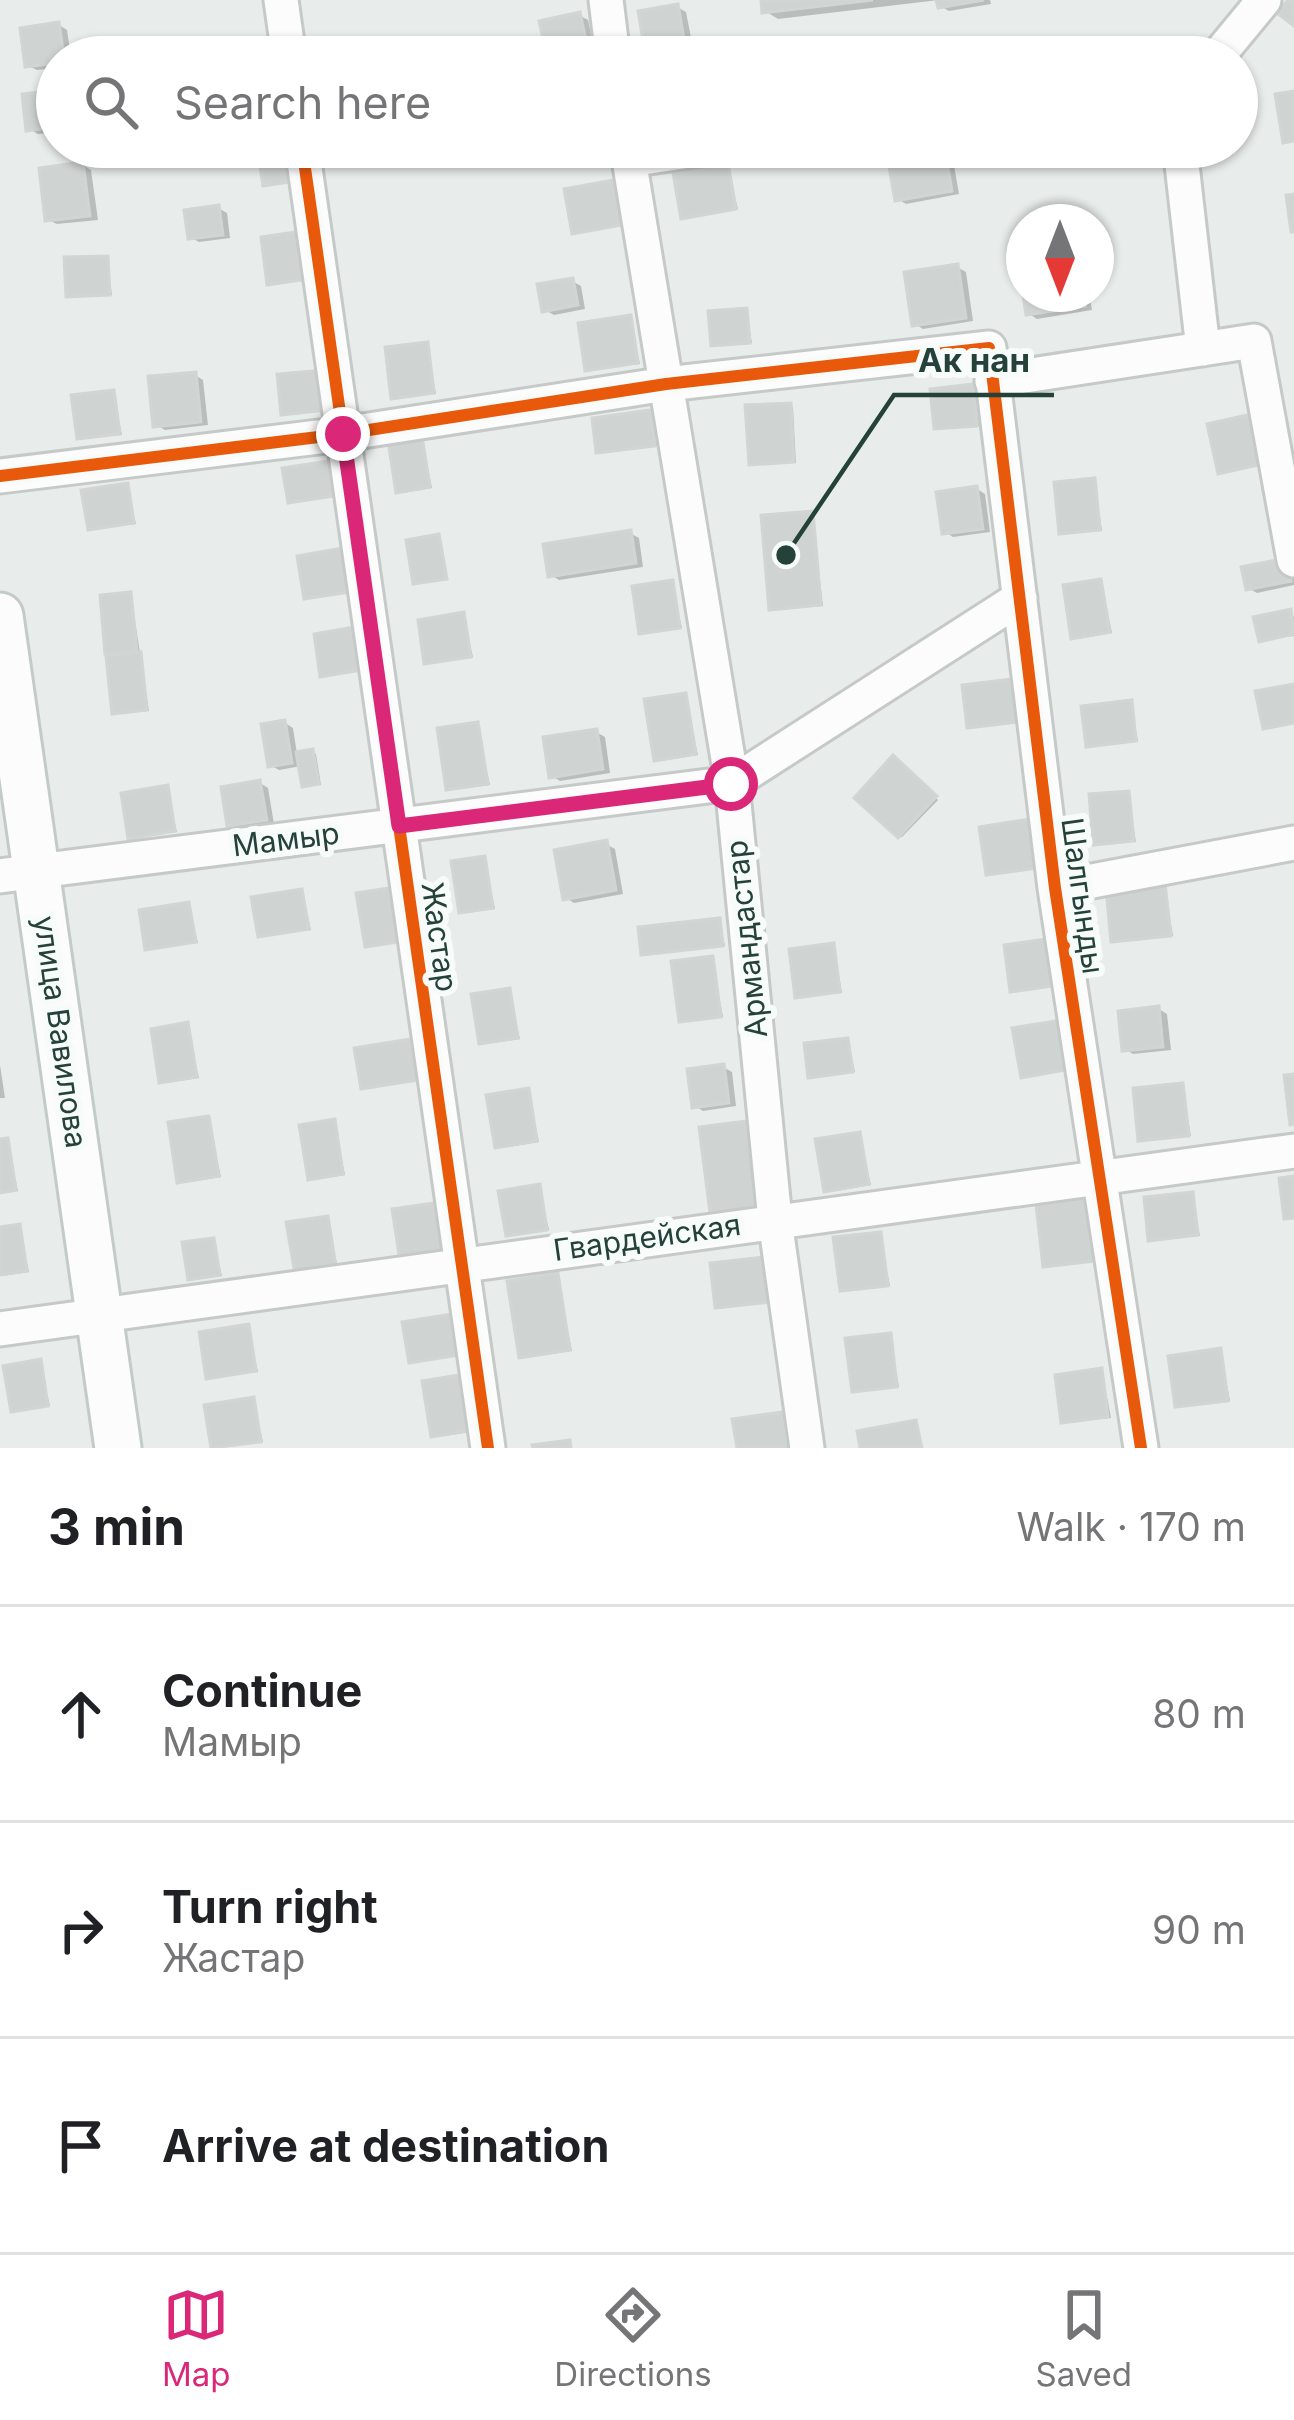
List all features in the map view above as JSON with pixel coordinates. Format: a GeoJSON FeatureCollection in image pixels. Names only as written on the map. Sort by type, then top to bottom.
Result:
{"type":"FeatureCollection","features":[{"type":"Feature","properties":{"kind":"street"},"geometry":{"type":"LineString","coordinates":[[281,0],[287,36]]}},
{"type":"Feature","properties":{"kind":"street"},"geometry":{"type":"LineString","coordinates":[[606,0],[610,36]]}},
{"type":"Feature","properties":{"kind":"street"},"geometry":{"type":"LineString","coordinates":[[1234,36],[1264,0]]}},
{"type":"Feature","properties":{"kind":"street","name":"Жастар"},"geometry":{"type":"LineString","coordinates":[[305,168],[488,1448]]}},
{"type":"Feature","properties":{"kind":"street","name":"Армандастар"},"geometry":{"type":"LineString","coordinates":[[630,168],[731,784],[776,1220],[807,1448]]}},
{"type":"Feature","properties":{"kind":"street"},"geometry":{"type":"LineString","coordinates":[[1182,168],[1203,349]]}},
{"type":"Feature","properties":{"kind":"street"},"geometry":{"type":"LineString","coordinates":[[0,476],[343,434],[666,384],[1203,349],[1254,341],[1294,560]]}},
{"type":"Feature","properties":{"kind":"street","name":"Шалгынды"},"geometry":{"type":"LineString","coordinates":[[991,364],[1055,887],[1141,1448]]}},
{"type":"Feature","properties":{"kind":"street","name":"Мамыр"},"geometry":{"type":"LineString","coordinates":[[19,874],[731,784],[1020,598]]}},
{"type":"Feature","properties":{"kind":"street","name":"улица Вавилова"},"geometry":{"type":"LineString","coordinates":[[0,616],[19,874],[99,1314],[118,1448]]}},
{"type":"Feature","properties":{"kind":"street"},"geometry":{"type":"LineString","coordinates":[[1055,887],[1294,843]]}},
{"type":"Feature","properties":{"kind":"street","name":"Гвардейская"},"geometry":{"type":"LineString","coordinates":[[0,1329],[1294,1151]]}},
{"type":"Feature","properties":{"kind":"building"},"geometry":{"type":"Polygon","coordinates":[[[761,0],[873,0],[762,13],[761,0]]]}},
{"type":"Feature","properties":{"kind":"building"},"geometry":{"type":"Polygon","coordinates":[[[936,0],[984,0],[938,8],[936,0]]]}},
{"type":"Feature","properties":{"kind":"building"},"geometry":{"type":"Polygon","coordinates":[[[1288,0],[1294,0],[1294,26],[1277,13],[1288,0]]]}},
{"type":"Feature","properties":{"kind":"building"},"geometry":{"type":"Polygon","coordinates":[[[678,4],[683,36],[642,36],[638,11],[678,4]]]}},
{"type":"Feature","properties":{"kind":"building"},"geometry":{"type":"Polygon","coordinates":[[[580,12],[585,36],[542,36],[539,21],[580,12]]]}},
{"type":"Feature","properties":{"kind":"building"},"geometry":{"type":"Polygon","coordinates":[[[59,22],[61,36],[36,36],[36,66],[25,67],[20,28],[59,22]]]}},
{"type":"Feature","properties":{"kind":"building"},"geometry":{"type":"Polygon","coordinates":[[[1294,91],[1294,141],[1283,143],[1275,94],[1294,91]]]}},
{"type":"Feature","properties":{"kind":"building"},"geometry":{"type":"Polygon","coordinates":[[[36,92],[36,130],[26,131],[22,94],[36,92]]]}},
{"type":"Feature","properties":{"kind":"building"},"geometry":{"type":"Polygon","coordinates":[[[39,168],[84,168],[90,216],[45,221],[39,168]]]}},
{"type":"Feature","properties":{"kind":"building"},"geometry":{"type":"Polygon","coordinates":[[[260,168],[294,168],[296,181],[263,186],[260,168]]]}},
{"type":"Feature","properties":{"kind":"building"},"geometry":{"type":"Polygon","coordinates":[[[729,168],[736,209],[681,219],[673,173],[729,168]]]}},
{"type":"Feature","properties":{"kind":"building"},"geometry":{"type":"Polygon","coordinates":[[[889,168],[948,168],[952,191],[895,201],[889,168]]]}},
{"type":"Feature","properties":{"kind":"building"},"geometry":{"type":"Polygon","coordinates":[[[619,179],[627,224],[572,234],[564,189],[619,179]]]}},
{"type":"Feature","properties":{"kind":"building"},"geometry":{"type":"Polygon","coordinates":[[[1294,194],[1294,232],[1291,232],[1286,195],[1294,194]]]}},
{"type":"Feature","properties":{"kind":"building"},"geometry":{"type":"Polygon","coordinates":[[[219,205],[223,235],[188,239],[184,210],[219,205]]]}},
{"type":"Feature","properties":{"kind":"building"},"geometry":{"type":"Polygon","coordinates":[[[302,231],[308,279],[267,285],[261,237],[302,231]]]}},
{"type":"Feature","properties":{"kind":"building"},"geometry":{"type":"Polygon","coordinates":[[[108,256],[110,295],[66,297],[64,257],[108,256]]]}},
{"type":"Feature","properties":{"kind":"building"},"geometry":{"type":"Polygon","coordinates":[[[958,264],[966,318],[912,326],[904,272],[958,264]]]}},
{"type":"Feature","properties":{"kind":"building"},"geometry":{"type":"Polygon","coordinates":[[[573,278],[578,305],[542,312],[537,284],[573,278]]]}},
{"type":"Feature","properties":{"kind":"building"},"geometry":{"type":"Polygon","coordinates":[[[747,308],[750,343],[711,346],[708,311],[747,308]]]}},
{"type":"Feature","properties":{"kind":"building"},"geometry":{"type":"Polygon","coordinates":[[[631,315],[638,363],[585,371],[578,323],[631,315]]]}},
{"type":"Feature","properties":{"kind":"building"},"geometry":{"type":"Polygon","coordinates":[[[428,342],[434,393],[391,399],[385,347],[428,342]]]}},
{"type":"Feature","properties":{"kind":"building"},"geometry":{"type":"Polygon","coordinates":[[[323,370],[327,410],[281,415],[277,374],[323,370]]]}},
{"type":"Feature","properties":{"kind":"building"},"geometry":{"type":"Polygon","coordinates":[[[196,372],[201,422],[153,427],[148,376],[196,372]]]}},
{"type":"Feature","properties":{"kind":"building"},"geometry":{"type":"Polygon","coordinates":[[[973,384],[977,426],[934,429],[930,389],[973,384]]]}},
{"type":"Feature","properties":{"kind":"building"},"geometry":{"type":"Polygon","coordinates":[[[114,390],[120,434],[77,439],[71,395],[114,390]]]}},
{"type":"Feature","properties":{"kind":"building"},"geometry":{"type":"Polygon","coordinates":[[[791,403],[794,462],[749,465],[745,405],[791,403]]]}},
{"type":"Feature","properties":{"kind":"building"},"geometry":{"type":"Polygon","coordinates":[[[650,410],[655,446],[596,453],[592,418],[650,410]]]}},
{"type":"Feature","properties":{"kind":"building"},"geometry":{"type":"Polygon","coordinates":[[[1256,413],[1267,463],[1218,474],[1207,424],[1256,413]]]}},
{"type":"Feature","properties":{"kind":"building"},"geometry":{"type":"Polygon","coordinates":[[[422,436],[430,487],[396,493],[388,441],[422,436]]]}},
{"type":"Feature","properties":{"kind":"building"},"geometry":{"type":"Polygon","coordinates":[[[329,461],[334,496],[288,503],[282,468],[329,461]]]}},
{"type":"Feature","properties":{"kind":"building"},"geometry":{"type":"Polygon","coordinates":[[[1095,478],[1100,530],[1059,534],[1054,482],[1095,478]]]}},
{"type":"Feature","properties":{"kind":"building"},"geometry":{"type":"Polygon","coordinates":[[[128,483],[134,523],[88,530],[81,490],[128,483]]]}},
{"type":"Feature","properties":{"kind":"building"},"geometry":{"type":"Polygon","coordinates":[[[977,486],[983,529],[942,534],[936,492],[977,486]]]}},
{"type":"Feature","properties":{"kind":"building"},"geometry":{"type":"Polygon","coordinates":[[[813,511],[821,605],[769,610],[761,515],[813,511]]]}},
{"type":"Feature","properties":{"kind":"building"},"geometry":{"type":"Polygon","coordinates":[[[631,530],[636,563],[548,577],[543,544],[631,530]]]}},
{"type":"Feature","properties":{"kind":"building"},"geometry":{"type":"Polygon","coordinates":[[[439,534],[447,579],[413,584],[406,540],[439,534]]]}},
{"type":"Feature","properties":{"kind":"building"},"geometry":{"type":"Polygon","coordinates":[[[343,548],[350,592],[304,599],[297,556],[343,548]]]}},
{"type":"Feature","properties":{"kind":"building"},"geometry":{"type":"Polygon","coordinates":[[[1286,558],[1291,581],[1246,590],[1241,567],[1286,558]]]}},
{"type":"Feature","properties":{"kind":"building"},"geometry":{"type":"Polygon","coordinates":[[[1101,579],[1110,632],[1071,639],[1063,585],[1101,579]]]}},
{"type":"Feature","properties":{"kind":"building"},"geometry":{"type":"Polygon","coordinates":[[[673,580],[680,628],[639,634],[632,586],[673,580]]]}},
{"type":"Feature","properties":{"kind":"building"},"geometry":{"type":"Polygon","coordinates":[[[131,592],[137,651],[105,654],[100,595],[131,592]]]}},
{"type":"Feature","properties":{"kind":"building"},"geometry":{"type":"Polygon","coordinates":[[[1291,609],[1294,634],[1259,642],[1253,617],[1291,609]]]}},
{"type":"Feature","properties":{"kind":"building"},"geometry":{"type":"Polygon","coordinates":[[[464,612],[471,657],[424,664],[418,620],[464,612]]]}},
{"type":"Feature","properties":{"kind":"building"},"geometry":{"type":"Polygon","coordinates":[[[360,626],[367,669],[320,677],[314,634],[360,626]]]}},
{"type":"Feature","properties":{"kind":"building"},"geometry":{"type":"Polygon","coordinates":[[[141,652],[147,710],[112,714],[106,656],[141,652]]]}},
{"type":"Feature","properties":{"kind":"building"},"geometry":{"type":"Polygon","coordinates":[[[1012,679],[1017,722],[967,728],[962,685],[1012,679]]]}},
{"type":"Feature","properties":{"kind":"building"},"geometry":{"type":"Polygon","coordinates":[[[1294,684],[1294,723],[1263,729],[1255,691],[1294,684]]]}},
{"type":"Feature","properties":{"kind":"building"},"geometry":{"type":"Polygon","coordinates":[[[686,693],[696,754],[654,761],[644,699],[686,693]]]}},
{"type":"Feature","properties":{"kind":"building"},"geometry":{"type":"Polygon","coordinates":[[[1132,700],[1136,741],[1086,747],[1081,706],[1132,700]]]}},
{"type":"Feature","properties":{"kind":"building"},"geometry":{"type":"Polygon","coordinates":[[[285,720],[292,763],[268,767],[261,724],[285,720]]]}},
{"type":"Feature","properties":{"kind":"building"},"geometry":{"type":"Polygon","coordinates":[[[478,722],[488,784],[446,790],[437,728],[478,722]]]}},
{"type":"Feature","properties":{"kind":"building"},"geometry":{"type":"Polygon","coordinates":[[[597,729],[603,769],[549,778],[543,737],[597,729]]]}},
{"type":"Feature","properties":{"kind":"building"},"geometry":{"type":"Polygon","coordinates":[[[313,749],[319,784],[302,787],[296,752],[313,749]]]}},
{"type":"Feature","properties":{"kind":"building"},"geometry":{"type":"Polygon","coordinates":[[[893,755],[937,796],[898,838],[854,798],[893,755]]]}},
{"type":"Feature","properties":{"kind":"building"},"geometry":{"type":"Polygon","coordinates":[[[260,780],[267,820],[227,826],[221,787],[260,780]]]}},
{"type":"Feature","properties":{"kind":"building"},"geometry":{"type":"Polygon","coordinates":[[[168,785],[175,831],[128,839],[121,793],[168,785]]]}},
{"type":"Feature","properties":{"kind":"building"},"geometry":{"type":"Polygon","coordinates":[[[1129,791],[1134,841],[1093,845],[1089,794],[1129,791]]]}},
{"type":"Feature","properties":{"kind":"building"},"geometry":{"type":"Polygon","coordinates":[[[1030,819],[1038,868],[986,875],[979,827],[1030,819]]]}},
{"type":"Feature","properties":{"kind":"building"},"geometry":{"type":"Polygon","coordinates":[[[607,840],[616,890],[563,900],[554,850],[607,840]]]}},
{"type":"Feature","properties":{"kind":"building"},"geometry":{"type":"Polygon","coordinates":[[[485,856],[493,908],[459,913],[451,861],[485,856]]]}},
{"type":"Feature","properties":{"kind":"building"},"geometry":{"type":"Polygon","coordinates":[[[1165,883],[1171,936],[1111,942],[1106,889],[1165,883]]]}},
{"type":"Feature","properties":{"kind":"building"},"geometry":{"type":"Polygon","coordinates":[[[389,888],[398,942],[365,947],[356,893],[389,888]]]}},
{"type":"Feature","properties":{"kind":"building"},"geometry":{"type":"Polygon","coordinates":[[[302,889],[309,929],[258,937],[251,897],[302,889]]]}},
{"type":"Feature","properties":{"kind":"building"},"geometry":{"type":"Polygon","coordinates":[[[189,902],[196,942],[145,950],[139,910],[189,902]]]}},
{"type":"Feature","properties":{"kind":"building"},"geometry":{"type":"Polygon","coordinates":[[[720,918],[723,946],[641,955],[638,927],[720,918]]]}},
{"type":"Feature","properties":{"kind":"building"},"geometry":{"type":"Polygon","coordinates":[[[1047,939],[1053,986],[1010,992],[1004,945],[1047,939]]]}},
{"type":"Feature","properties":{"kind":"building"},"geometry":{"type":"Polygon","coordinates":[[[834,943],[840,992],[795,998],[789,949],[834,943]]]}},
{"type":"Feature","properties":{"kind":"building"},"geometry":{"type":"Polygon","coordinates":[[[713,956],[721,1017],[679,1022],[671,961],[713,956]]]}},
{"type":"Feature","properties":{"kind":"building"},"geometry":{"type":"Polygon","coordinates":[[[510,988],[518,1038],[479,1044],[471,994],[510,988]]]}},
{"type":"Feature","properties":{"kind":"building"},"geometry":{"type":"Polygon","coordinates":[[[1159,1006],[1163,1047],[1122,1051],[1118,1011],[1159,1006]]]}},
{"type":"Feature","properties":{"kind":"building"},"geometry":{"type":"Polygon","coordinates":[[[1062,1020],[1070,1069],[1021,1078],[1012,1028],[1062,1020]]]}},
{"type":"Feature","properties":{"kind":"building"},"geometry":{"type":"Polygon","coordinates":[[[188,1022],[197,1077],[159,1083],[151,1029],[188,1022]]]}},
{"type":"Feature","properties":{"kind":"building"},"geometry":{"type":"Polygon","coordinates":[[[417,1038],[424,1079],[361,1089],[354,1048],[417,1038]]]}},
{"type":"Feature","properties":{"kind":"building"},"geometry":{"type":"Polygon","coordinates":[[[848,1038],[853,1072],[808,1078],[804,1043],[848,1038]]]}},
{"type":"Feature","properties":{"kind":"building"},"geometry":{"type":"Polygon","coordinates":[[[724,1064],[729,1103],[692,1108],[687,1069],[724,1064]]]}},
{"type":"Feature","properties":{"kind":"building"},"geometry":{"type":"Polygon","coordinates":[[[1294,1074],[1294,1124],[1290,1125],[1284,1075],[1294,1074]]]}},
{"type":"Feature","properties":{"kind":"building"},"geometry":{"type":"Polygon","coordinates":[[[1183,1083],[1189,1136],[1138,1141],[1133,1088],[1183,1083]]]}},
{"type":"Feature","properties":{"kind":"building"},"geometry":{"type":"Polygon","coordinates":[[[529,1088],[537,1141],[495,1148],[486,1095],[529,1088]]]}},
{"type":"Feature","properties":{"kind":"building"},"geometry":{"type":"Polygon","coordinates":[[[209,1116],[219,1176],[177,1183],[168,1122],[209,1116]]]}},
{"type":"Feature","properties":{"kind":"building"},"geometry":{"type":"Polygon","coordinates":[[[335,1119],[343,1174],[308,1180],[299,1125],[335,1119]]]}},
{"type":"Feature","properties":{"kind":"building"},"geometry":{"type":"Polygon","coordinates":[[[747,1121],[758,1208],[710,1213],[699,1127],[747,1121]]]}},
{"type":"Feature","properties":{"kind":"building"},"geometry":{"type":"Polygon","coordinates":[[[860,1132],[869,1184],[824,1192],[815,1139],[860,1132]]]}},
{"type":"Feature","properties":{"kind":"building"},"geometry":{"type":"Polygon","coordinates":[[[8,1138],[16,1190],[0,1193],[0,1139],[8,1138]]]}},
{"type":"Feature","properties":{"kind":"building"},"geometry":{"type":"Polygon","coordinates":[[[1294,1176],[1294,1218],[1284,1219],[1279,1178],[1294,1176]]]}},
{"type":"Feature","properties":{"kind":"building"},"geometry":{"type":"Polygon","coordinates":[[[540,1184],[547,1230],[506,1236],[498,1191],[540,1184]]]}},
{"type":"Feature","properties":{"kind":"building"},"geometry":{"type":"Polygon","coordinates":[[[1193,1192],[1198,1235],[1148,1241],[1144,1197],[1193,1192]]]}},
{"type":"Feature","properties":{"kind":"building"},"geometry":{"type":"Polygon","coordinates":[[[1088,1198],[1096,1261],[1043,1267],[1036,1204],[1088,1198]]]}},
{"type":"Feature","properties":{"kind":"building"},"geometry":{"type":"Polygon","coordinates":[[[434,1203],[442,1254],[400,1261],[392,1209],[434,1203]]]}},
{"type":"Feature","properties":{"kind":"building"},"geometry":{"type":"Polygon","coordinates":[[[328,1216],[336,1267],[295,1274],[286,1222],[328,1216]]]}},
{"type":"Feature","properties":{"kind":"building"},"geometry":{"type":"Polygon","coordinates":[[[20,1224],[27,1271],[0,1275],[0,1227],[20,1224]]]}},
{"type":"Feature","properties":{"kind":"building"},"geometry":{"type":"Polygon","coordinates":[[[881,1232],[888,1286],[840,1291],[833,1237],[881,1232]]]}},
{"type":"Feature","properties":{"kind":"building"},"geometry":{"type":"Polygon","coordinates":[[[214,1238],[220,1275],[188,1280],[182,1242],[214,1238]]]}},
{"type":"Feature","properties":{"kind":"building"},"geometry":{"type":"Polygon","coordinates":[[[765,1257],[771,1302],[715,1308],[710,1263],[765,1257]]]}},
{"type":"Feature","properties":{"kind":"building"},"geometry":{"type":"Polygon","coordinates":[[[558,1273],[570,1350],[519,1358],[507,1281],[558,1273]]]}},
{"type":"Feature","properties":{"kind":"building"},"geometry":{"type":"Polygon","coordinates":[[[452,1314],[459,1355],[409,1363],[402,1322],[452,1314]]]}},
{"type":"Feature","properties":{"kind":"building"},"geometry":{"type":"Polygon","coordinates":[[[249,1324],[256,1371],[206,1379],[199,1332],[249,1324]]]}},
{"type":"Feature","properties":{"kind":"building"},"geometry":{"type":"Polygon","coordinates":[[[891,1333],[897,1387],[852,1392],[845,1338],[891,1333]]]}},
{"type":"Feature","properties":{"kind":"building"},"geometry":{"type":"Polygon","coordinates":[[[1221,1348],[1228,1401],[1175,1407],[1168,1356],[1221,1348]]]}},
{"type":"Feature","properties":{"kind":"building"},"geometry":{"type":"Polygon","coordinates":[[[41,1359],[48,1406],[11,1412],[3,1366],[41,1359]]]}},
{"type":"Feature","properties":{"kind":"building"},"geometry":{"type":"Polygon","coordinates":[[[1102,1368],[1108,1417],[1061,1423],[1055,1375],[1102,1368]]]}},
{"type":"Feature","properties":{"kind":"building"},"geometry":{"type":"Polygon","coordinates":[[[459,1375],[468,1431],[431,1437],[422,1381],[459,1375]]]}},
{"type":"Feature","properties":{"kind":"building"},"geometry":{"type":"Polygon","coordinates":[[[254,1397],[261,1442],[211,1448],[204,1405],[254,1397]]]}},
{"type":"Feature","properties":{"kind":"building"},"geometry":{"type":"Polygon","coordinates":[[[783,1412],[788,1448],[737,1448],[732,1419],[783,1412]]]}},
{"type":"Feature","properties":{"kind":"building"},"geometry":{"type":"Polygon","coordinates":[[[916,1420],[922,1448],[860,1448],[857,1431],[916,1420]]]}},
{"type":"Feature","properties":{"kind":"building"},"geometry":{"type":"Polygon","coordinates":[[[570,1440],[571,1448],[532,1445],[570,1440]]]}},
{"type":"Feature","properties":{"kind":"cycle path"},"geometry":{"type":"LineString","coordinates":[[305,168],[488,1448]]}},
{"type":"Feature","properties":{"kind":"cycle path"},"geometry":{"type":"LineString","coordinates":[[0,476],[343,434],[666,384],[989,348],[1055,888],[1141,1448]]}},
{"type":"Feature","properties":{"kind":"place","name":"Ак нан"},"geometry":{"type":"Point","coordinates":[786,555]}},
{"type":"Feature","properties":{"kind":"route"},"geometry":{"type":"LineString","coordinates":[[343,434],[399,826],[731,784]]}}]}
